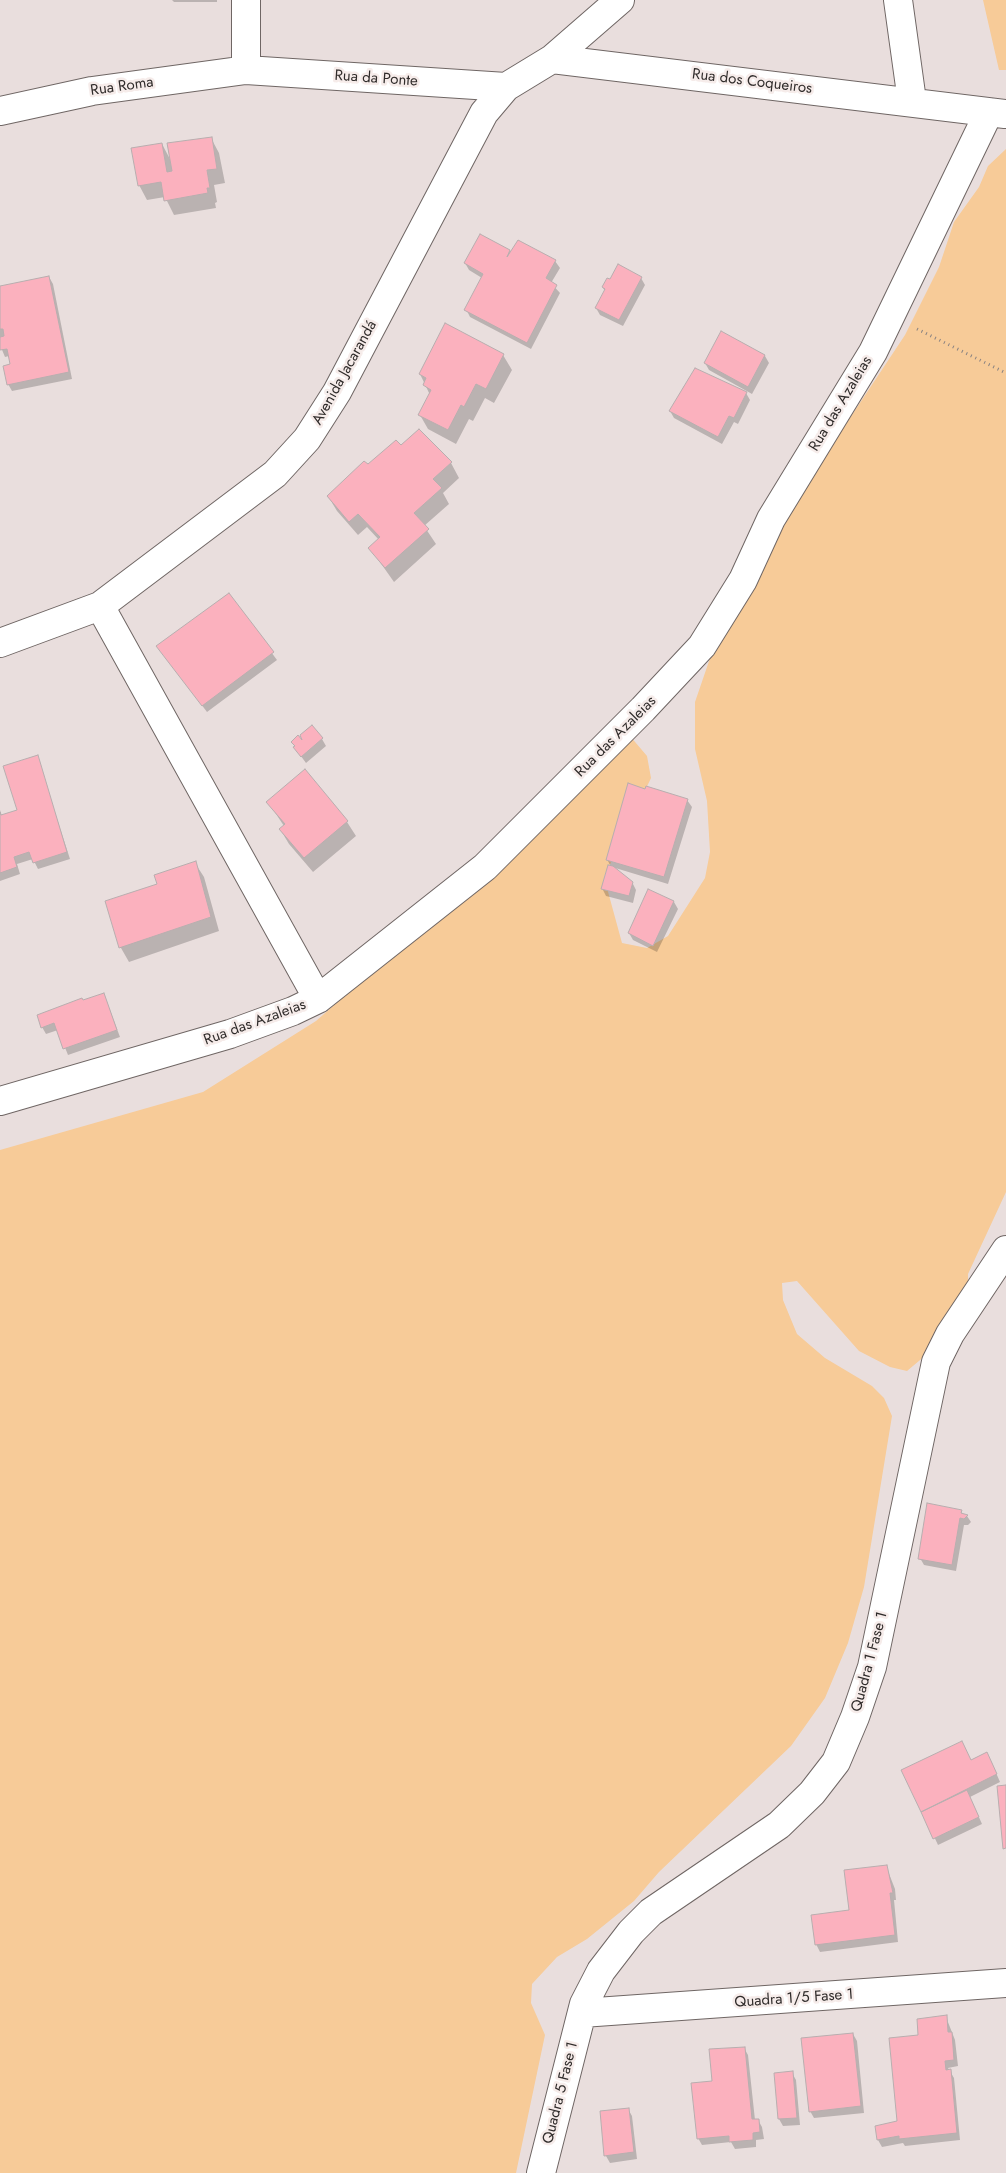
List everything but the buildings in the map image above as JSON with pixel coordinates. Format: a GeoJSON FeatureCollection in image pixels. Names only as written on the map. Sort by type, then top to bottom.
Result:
{"type":"FeatureCollection","features":[{"type":"Feature","properties":{"kind":"street"},"geometry":{"type":"LineString","coordinates":[[246,0],[246,70]]}},
{"type":"Feature","properties":{"kind":"street"},"geometry":{"type":"LineString","coordinates":[[506,87],[552,59],[620,0]]}},
{"type":"Feature","properties":{"kind":"street"},"geometry":{"type":"LineString","coordinates":[[898,0],[912,101]]}},
{"type":"Feature","properties":{"kind":"street","name":"Rua dos Coqueiros"},"geometry":{"type":"LineString","coordinates":[[552,59],[912,101],[997,113]]}},
{"type":"Feature","properties":{"kind":"street","name":"Rua da Ponte"},"geometry":{"type":"LineString","coordinates":[[246,70],[506,87]]}},
{"type":"Feature","properties":{"kind":"street","name":"Rua Roma"},"geometry":{"type":"LineString","coordinates":[[0,111],[92,90],[246,70]]}},
{"type":"Feature","properties":{"kind":"street","name":"Avenida Jacarandá"},"geometry":{"type":"LineString","coordinates":[[0,643],[100,606],[275,474],[307,439],[337,392],[484,113],[506,87]]}},
{"type":"Feature","properties":{"kind":"street","name":"Rua das Azaleias"},"geometry":{"type":"LineString","coordinates":[[0,1101],[230,1034],[294,1011],[318,999],[485,866],[670,682],[702,646],[742,580],[771,519],[873,352],[997,113]]}},
{"type":"Feature","properties":{"kind":"street"},"geometry":{"type":"LineString","coordinates":[[100,606],[318,999]]}},
{"type":"Feature","properties":{"kind":"street","name":"Quadra 1 Fase 1"},"geometry":{"type":"LineString","coordinates":[[582,2013],[584,2004],[601,1971],[631,1932],[671,1897],[779,1825],[812,1793],[836,1762],[872,1667],[936,1362],[955,1327],[1006,1250]]}},
{"type":"Feature","properties":{"kind":"street","name":"Quadra 1/5 Fase 1"},"geometry":{"type":"LineString","coordinates":[[582,2013],[1006,1983]]}},
{"type":"Feature","properties":{"kind":"street","name":"Quadra 5 Fase 1"},"geometry":{"type":"LineString","coordinates":[[541,2173],[582,2013]]}},
{"type":"Feature","properties":{"kind":"path"},"geometry":{"type":"LineString","coordinates":[[890,316],[1006,373]]}},
{"type":"Feature","properties":{"kind":"shaded area"},"geometry":{"type":"Polygon","coordinates":[[[983,0],[1006,0],[1006,70],[999,70],[983,0]]]}},
{"type":"Feature","properties":{"kind":"shaded area"},"geometry":{"type":"Polygon","coordinates":[[[1006,149],[1006,1192],[968,1274],[968,1294],[938,1345],[907,1371],[890,1367],[859,1351],[797,1281],[782,1283],[783,1300],[797,1334],[825,1358],[872,1386],[884,1398],[892,1416],[864,1587],[848,1643],[825,1698],[791,1746],[659,1872],[634,1901],[587,1939],[557,1957],[532,1984],[531,2003],[545,2035],[516,2173],[0,2173],[0,1150],[203,1092],[316,1021],[523,839],[630,736],[647,756],[651,778],[604,877],[622,943],[647,948],[668,936],[705,878],[710,852],[707,801],[695,749],[695,702],[719,632],[778,514],[832,445],[905,335],[939,267],[954,222],[979,187],[988,166],[1006,149]]]}}]}
